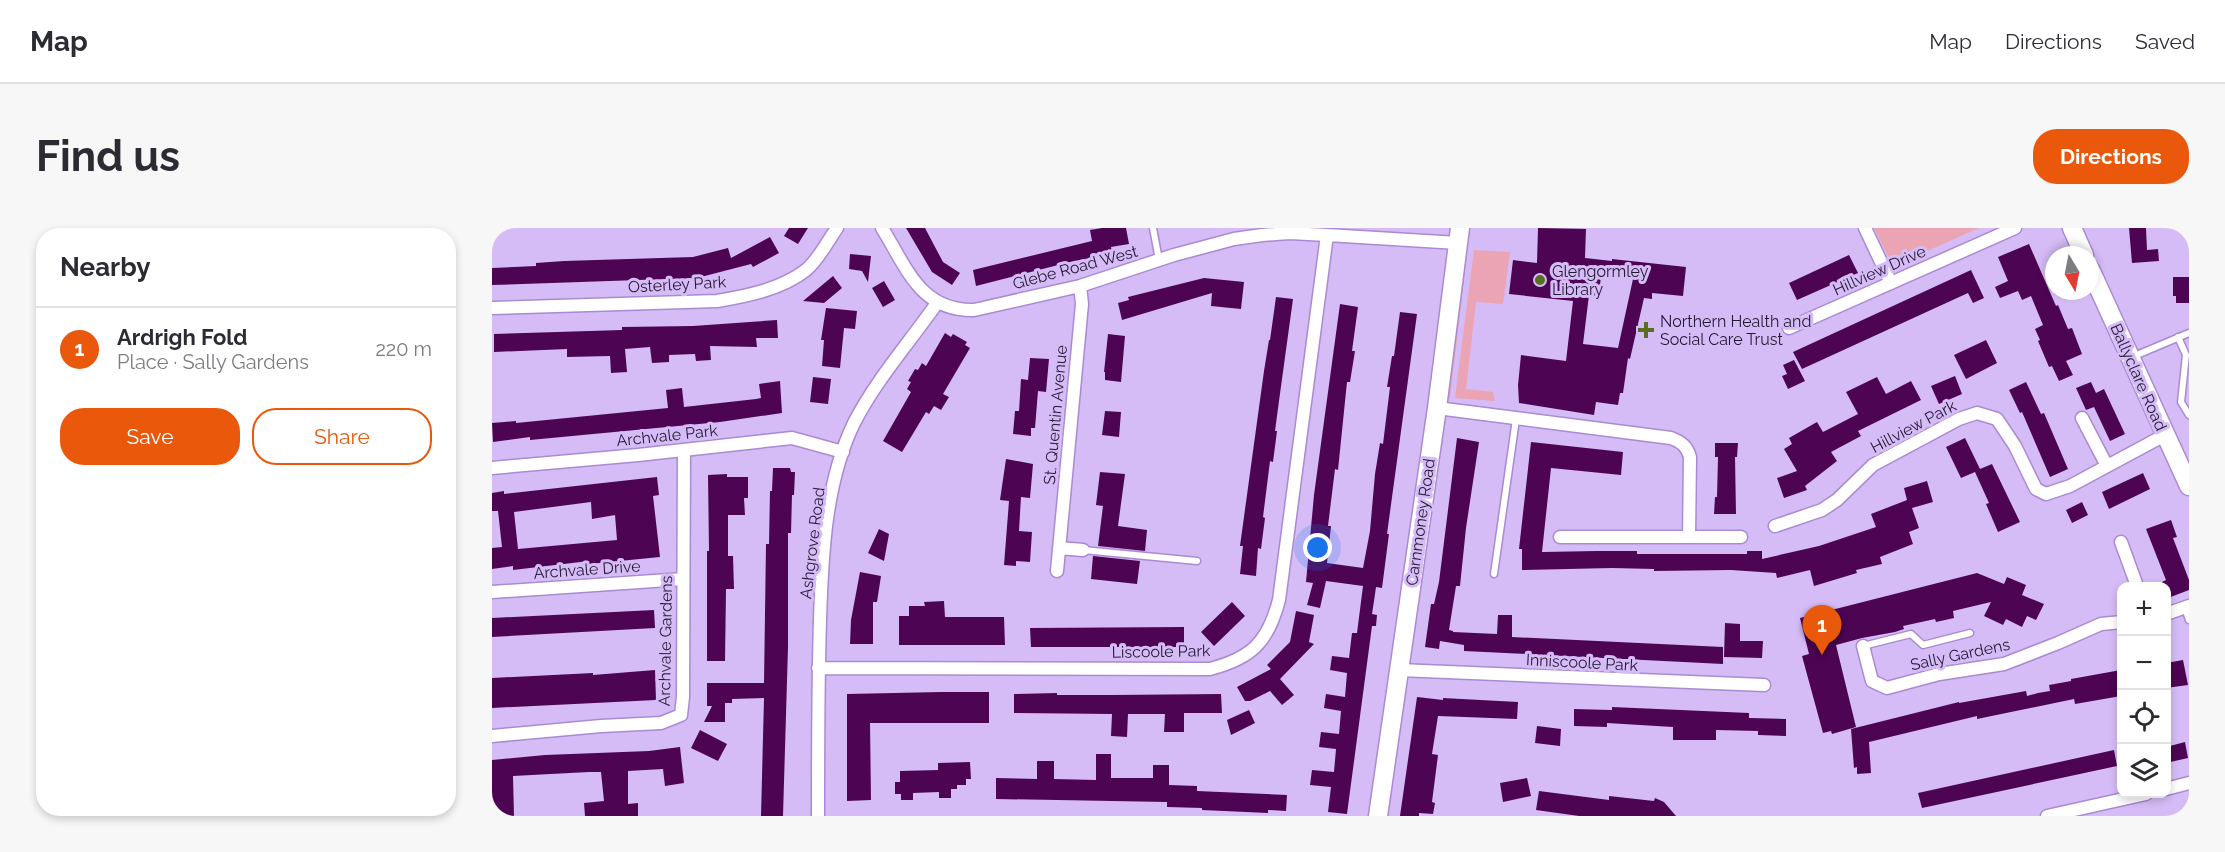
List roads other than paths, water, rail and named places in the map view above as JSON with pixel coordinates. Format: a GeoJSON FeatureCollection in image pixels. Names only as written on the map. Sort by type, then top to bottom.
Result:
{"type":"FeatureCollection","features":[{"type":"Feature","properties":{"kind":"street","name":"Osterley Park"},"geometry":{"type":"LineString","coordinates":[[492,308],[717,300],[741,297],[786,281],[806,270],[819,256],[837,228]]}},
{"type":"Feature","properties":{"kind":"street"},"geometry":{"type":"LineString","coordinates":[[882,228],[919,287],[937,303]]}},
{"type":"Feature","properties":{"kind":"street"},"geometry":{"type":"LineString","coordinates":[[1865,228],[1891,283]]}},
{"type":"Feature","properties":{"kind":"street","name":"Hillview Drive"},"geometry":{"type":"LineString","coordinates":[[1789,328],[2015,228]]}},
{"type":"Feature","properties":{"kind":"street"},"geometry":{"type":"LineString","coordinates":[[2072,228],[2080,246]]}},
{"type":"Feature","properties":{"kind":"street","name":"Glebe Road West"},"geometry":{"type":"LineString","coordinates":[[937,303],[960,310],[974,310],[1080,286],[1159,260],[1262,235],[1289,233],[1459,236]]}},
{"type":"Feature","properties":{"kind":"street","name":"Liscoole Park"},"geometry":{"type":"LineString","coordinates":[[818,668],[1210,669],[1232,663],[1247,654],[1274,622],[1279,600],[1327,235]]}},
{"type":"Feature","properties":{"kind":"street","name":"Carnmoney Road"},"geometry":{"type":"LineString","coordinates":[[1378,816],[1437,408],[1459,236]]}},
{"type":"Feature","properties":{"kind":"street","name":"St. Quentin Avenue"},"geometry":{"type":"LineString","coordinates":[[1057,571],[1082,304],[1080,286]]}},
{"type":"Feature","properties":{"kind":"street","name":"Ballyclare Road"},"geometry":{"type":"LineString","coordinates":[[2099,289],[2189,486]]}},
{"type":"Feature","properties":{"kind":"street","name":"Ashgrove Road"},"geometry":{"type":"LineString","coordinates":[[818,816],[818,668],[822,568],[833,494],[843,452],[853,425],[866,401],[937,303]]}},
{"type":"Feature","properties":{"kind":"street"},"geometry":{"type":"LineString","coordinates":[[1437,408],[1671,438],[1681,442],[1688,450],[1690,457],[1689,537]]}},
{"type":"Feature","properties":{"kind":"street","name":"Hillview Park"},"geometry":{"type":"LineString","coordinates":[[1775,526],[1822,510],[1837,500],[1873,465],[1959,419],[1977,413],[1997,418],[2015,446],[2036,489],[2046,494],[2070,486],[2165,435]]}},
{"type":"Feature","properties":{"kind":"street"},"geometry":{"type":"LineString","coordinates":[[2082,418],[2107,466]]}},
{"type":"Feature","properties":{"kind":"street","name":"Archvale Park"},"geometry":{"type":"LineString","coordinates":[[492,468],[792,438],[843,452]]}},
{"type":"Feature","properties":{"kind":"street","name":"Archvale Gardens"},"geometry":{"type":"LineString","coordinates":[[492,736],[661,723],[681,715],[684,450]]}},
{"type":"Feature","properties":{"kind":"street"},"geometry":{"type":"LineString","coordinates":[[1560,537],[1741,537]]}},
{"type":"Feature","properties":{"kind":"street"},"geometry":{"type":"LineString","coordinates":[[2121,542],[2136,582]]}},
{"type":"Feature","properties":{"kind":"street"},"geometry":{"type":"LineString","coordinates":[[1059,548],[1083,550]]}},
{"type":"Feature","properties":{"kind":"street","name":"Archvale Drive"},"geometry":{"type":"LineString","coordinates":[[492,592],[684,579]]}},
{"type":"Feature","properties":{"kind":"street"},"geometry":{"type":"LineString","coordinates":[[2171,614],[2188,612]]}},
{"type":"Feature","properties":{"kind":"street","name":"Sally Gardens"},"geometry":{"type":"LineString","coordinates":[[1863,646],[1872,681],[1887,688],[1939,674],[2004,664],[2101,624],[2117,622]]}},
{"type":"Feature","properties":{"kind":"street","name":"Inniscoole Park"},"geometry":{"type":"LineString","coordinates":[[1399,670],[1764,685]]}},
{"type":"Feature","properties":{"kind":"street"},"geometry":{"type":"LineString","coordinates":[[2171,788],[2189,783]]}},
{"type":"Feature","properties":{"kind":"street"},"geometry":{"type":"LineString","coordinates":[[2047,816],[2127,798]]}},
{"type":"Feature","properties":{"kind":"lane"},"geometry":{"type":"LineString","coordinates":[[1153,228],[1159,260]]}},
{"type":"Feature","properties":{"kind":"lane"},"geometry":{"type":"LineString","coordinates":[[2130,357],[2189,333]]}},
{"type":"Feature","properties":{"kind":"lane"},"geometry":{"type":"LineString","coordinates":[[2178,337],[2186,355],[2181,402],[2189,415]]}},
{"type":"Feature","properties":{"kind":"lane"},"geometry":{"type":"LineString","coordinates":[[1494,573],[1516,419]]}},
{"type":"Feature","properties":{"kind":"lane"},"geometry":{"type":"LineString","coordinates":[[1083,550],[1197,561]]}},
{"type":"Feature","properties":{"kind":"lane"},"geometry":{"type":"LineString","coordinates":[[1863,646],[1911,634],[1923,645],[1970,633]]}},
{"type":"Feature","properties":{"kind":"place","name":"Glengormley Library"},"geometry":{"type":"Point","coordinates":[1540,280]}},
{"type":"Feature","properties":{"kind":"place","name":"Northern Health and Social Care Trust"},"geometry":{"type":"Point","coordinates":[1646,330]}},
{"type":"Feature","properties":{"kind":"place","name":"Ardrigh Fold"},"geometry":{"type":"Point","coordinates":[1822,655]}}]}
